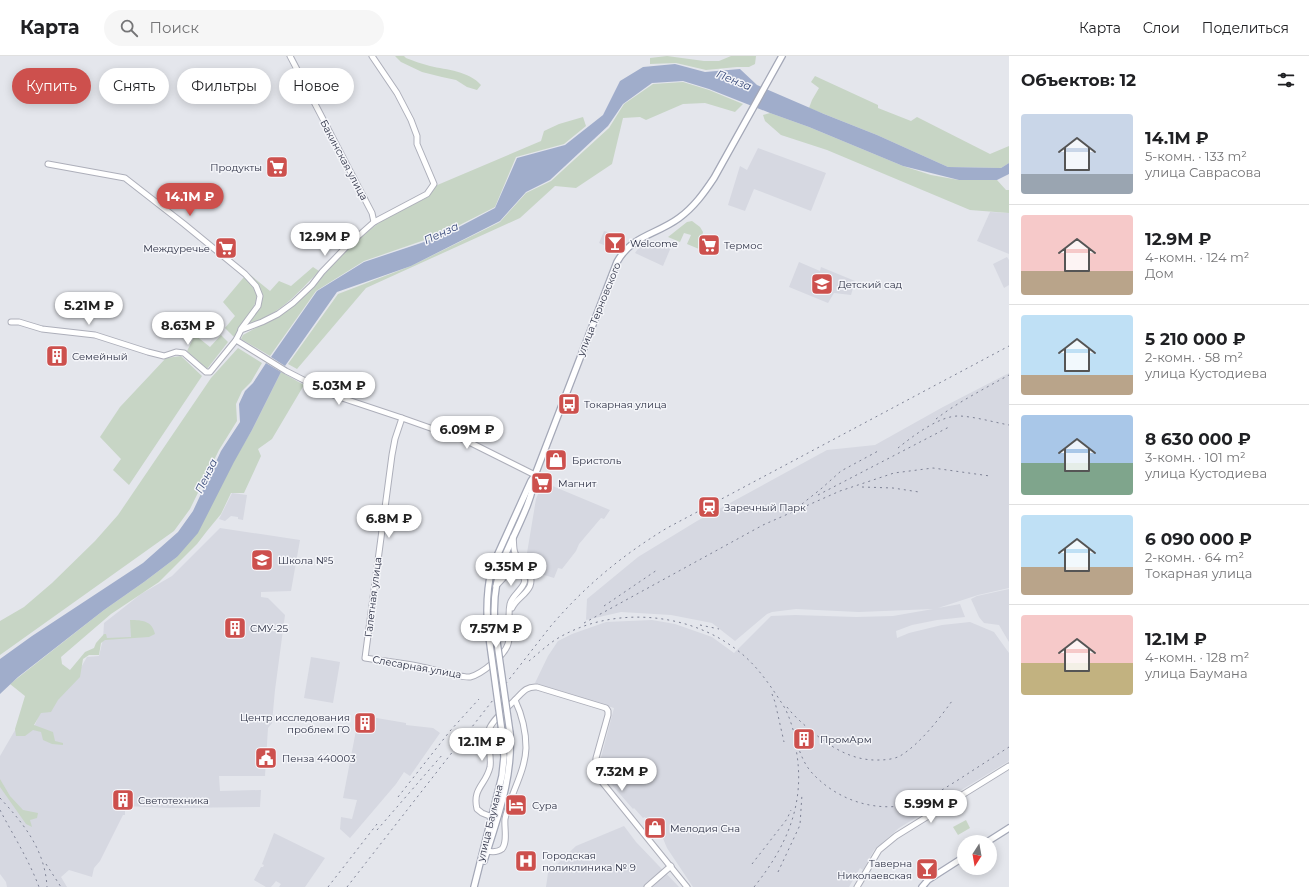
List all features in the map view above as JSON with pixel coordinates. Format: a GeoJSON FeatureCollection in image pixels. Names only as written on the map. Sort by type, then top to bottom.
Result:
{"type":"FeatureCollection","features":[{"type":"Feature","properties":{"kind":"main road","name":"улица Терновского"},"geometry":{"type":"LineString","coordinates":[[535,475],[608,284],[622,252],[632,243],[680,218],[702,196],[714,178],[781,58]]}},
{"type":"Feature","properties":{"kind":"main road","name":"улица Баумана"},"geometry":{"type":"LineString","coordinates":[[475,887],[508,781],[511,750],[510,733],[495,628],[494,617],[496,586],[503,560],[531,492],[535,475]]}},
{"type":"Feature","properties":{"kind":"main road","name":"улица Баумана"},"geometry":{"type":"LineString","coordinates":[[475,887],[502,776],[504,757],[486,614],[489,582],[492,567],[528,486],[535,475]]}},
{"type":"Feature","properties":{"kind":"main road"},"geometry":{"type":"LineString","coordinates":[[997,836],[1009,828]]}},
{"type":"Feature","properties":{"kind":"main road"},"geometry":{"type":"LineString","coordinates":[[922,887],[928,880],[957,861]]}},
{"type":"Feature","properties":{"kind":"street","name":"Бакинская улица"},"geometry":{"type":"LineString","coordinates":[[290,56],[372,213],[374,222]]}},
{"type":"Feature","properties":{"kind":"street"},"geometry":{"type":"LineString","coordinates":[[240,330],[278,314],[312,285],[322,272],[347,246],[374,222],[427,194],[434,184],[417,144],[417,136],[411,120],[397,93],[372,56]]}},
{"type":"Feature","properties":{"kind":"street"},"geometry":{"type":"LineString","coordinates":[[11,322],[20,322],[42,329],[95,335],[164,356],[176,352],[184,353],[206,372],[210,372],[236,340],[240,330],[258,306],[260,296],[256,286],[245,274],[125,178],[48,164]]}},
{"type":"Feature","properties":{"kind":"street"},"geometry":{"type":"LineString","coordinates":[[236,340],[286,371],[333,395],[467,441],[535,475]]}},
{"type":"Feature","properties":{"kind":"street","name":"Галетная улица"},"geometry":{"type":"LineString","coordinates":[[365,658],[381,527],[392,455],[395,439],[402,418]]}},
{"type":"Feature","properties":{"kind":"street"},"geometry":{"type":"LineString","coordinates":[[509,614],[514,604],[530,586],[531,579],[529,572],[514,551],[513,537]]}},
{"type":"Feature","properties":{"kind":"street"},"geometry":{"type":"LineString","coordinates":[[496,586],[509,572],[516,570],[523,574],[524,584],[512,598],[509,614]]}},
{"type":"Feature","properties":{"kind":"street","name":"Слесарная улица"},"geometry":{"type":"LineString","coordinates":[[365,658],[470,677],[494,663],[503,654],[508,645],[510,635],[509,614]]}},
{"type":"Feature","properties":{"kind":"street"},"geometry":{"type":"LineString","coordinates":[[492,817],[477,809],[475,802],[476,793],[488,775],[490,768],[491,759],[489,730],[492,724],[515,700],[526,689],[531,687],[544,689],[602,706],[608,711],[596,758],[596,772],[602,782],[687,887]]}},
{"type":"Feature","properties":{"kind":"street"},"geometry":{"type":"LineString","coordinates":[[487,851],[494,852],[501,850],[503,847],[505,838],[505,819],[525,758],[525,734],[521,715],[515,700]]}},
{"type":"Feature","properties":{"kind":"street"},"geometry":{"type":"LineString","coordinates":[[857,887],[880,850],[896,836],[1009,766]]}},
{"type":"Feature","properties":{"kind":"street"},"geometry":{"type":"LineString","coordinates":[[646,887],[671,866]]}},
{"type":"Feature","properties":{"kind":"shaded area"},"geometry":{"type":"Polygon","coordinates":[[[758,148],[826,173],[811,211],[754,189],[745,211],[728,205],[740,166],[747,170],[758,148]]]}},
{"type":"Feature","properties":{"kind":"shaded area"},"geometry":{"type":"Polygon","coordinates":[[[990,212],[1009,213],[1009,254],[977,241],[990,212]]]}},
{"type":"Feature","properties":{"kind":"shaded area"},"geometry":{"type":"Polygon","coordinates":[[[604,231],[618,235],[613,249],[599,243],[604,231]]]}},
{"type":"Feature","properties":{"kind":"shaded area"},"geometry":{"type":"Polygon","coordinates":[[[648,241],[657,242],[671,247],[663,266],[635,253],[640,246],[648,241]]]}},
{"type":"Feature","properties":{"kind":"shaded area"},"geometry":{"type":"Polygon","coordinates":[[[1007,257],[1009,260],[1009,285],[1004,288],[993,264],[1007,257]]]}},
{"type":"Feature","properties":{"kind":"shaded area","name":"Детский сад"},"geometry":{"type":"Polygon","coordinates":[[[799,262],[820,271],[821,267],[855,281],[851,295],[834,293],[828,303],[789,287],[799,262]]]}},
{"type":"Feature","properties":{"kind":"shaded area"},"geometry":{"type":"Polygon","coordinates":[[[1009,373],[1009,588],[978,595],[938,608],[960,604],[965,617],[937,620],[912,625],[896,631],[897,638],[909,633],[942,625],[970,622],[994,632],[1009,653],[1009,761],[899,828],[874,850],[863,870],[860,868],[849,887],[693,887],[667,848],[662,836],[656,830],[655,831],[645,817],[643,818],[634,808],[633,809],[598,769],[614,708],[535,683],[548,656],[558,641],[572,634],[606,622],[652,620],[675,624],[712,637],[734,653],[771,616],[893,616],[933,609],[859,612],[796,609],[772,612],[767,614],[735,641],[712,623],[671,615],[621,612],[586,620],[587,599],[638,557],[697,521],[827,450],[875,445],[943,407],[1009,373]]]}},
{"type":"Feature","properties":{"kind":"shaded area"},"geometry":{"type":"Polygon","coordinates":[[[543,482],[610,510],[604,519],[601,518],[579,544],[576,551],[562,569],[558,568],[554,578],[531,571],[532,561],[526,559],[536,499],[543,482]]]}},
{"type":"Feature","properties":{"kind":"shaded area"},"geometry":{"type":"Polygon","coordinates":[[[232,493],[247,495],[243,520],[238,519],[238,517],[231,516],[225,521],[219,519],[232,493]]]}},
{"type":"Feature","properties":{"kind":"shaded area"},"geometry":{"type":"Polygon","coordinates":[[[220,528],[300,540],[291,591],[261,592],[261,597],[268,598],[285,615],[272,723],[268,728],[265,776],[219,776],[220,791],[261,790],[260,807],[171,808],[125,806],[125,815],[123,815],[100,861],[94,868],[92,877],[69,870],[61,877],[67,887],[7,887],[6,882],[0,874],[0,756],[18,725],[34,727],[40,713],[75,678],[87,657],[99,656],[103,639],[104,623],[141,594],[172,576],[220,528]]]}},
{"type":"Feature","properties":{"kind":"shaded area"},"geometry":{"type":"Polygon","coordinates":[[[1009,589],[1009,642],[999,625],[984,623],[979,617],[971,599],[977,596],[1009,589]]]}},
{"type":"Feature","properties":{"kind":"shaded area"},"geometry":{"type":"Polygon","coordinates":[[[311,657],[340,662],[333,703],[304,698],[311,657]]]}},
{"type":"Feature","properties":{"kind":"shaded area"},"geometry":{"type":"Polygon","coordinates":[[[359,715],[406,723],[406,725],[433,728],[440,733],[410,776],[404,772],[396,784],[350,838],[340,829],[341,817],[352,819],[357,800],[343,798],[359,715]]]}},
{"type":"Feature","properties":{"kind":"shaded area"},"geometry":{"type":"Polygon","coordinates":[[[624,826],[636,842],[679,887],[546,887],[548,873],[576,846],[624,826]]]}},
{"type":"Feature","properties":{"kind":"shaded area"},"geometry":{"type":"Polygon","coordinates":[[[274,833],[325,858],[305,887],[279,887],[281,884],[276,881],[271,887],[266,887],[254,880],[261,867],[264,865],[262,864],[274,833]]]}},
{"type":"Feature","properties":{"kind":"green space"},"geometry":{"type":"Polygon","coordinates":[[[395,56],[404,56],[430,66],[464,74],[476,80],[481,85],[477,90],[467,87],[456,80],[422,72],[401,62],[395,56]]]}},
{"type":"Feature","properties":{"kind":"green space"},"geometry":{"type":"Polygon","coordinates":[[[667,56],[704,61],[719,61],[731,56],[756,56],[755,64],[749,67],[706,70],[676,63],[650,64],[650,58],[667,56]]]}},
{"type":"Feature","properties":{"kind":"green space"},"geometry":{"type":"Polygon","coordinates":[[[815,76],[878,105],[878,108],[911,121],[917,117],[990,154],[1009,146],[1009,163],[1001,168],[948,167],[877,135],[809,108],[819,88],[811,82],[815,76]]]}},
{"type":"Feature","properties":{"kind":"green space"},"geometry":{"type":"Polygon","coordinates":[[[683,82],[709,90],[743,104],[735,112],[705,103],[683,104],[646,120],[640,117],[623,118],[612,164],[576,188],[555,186],[520,218],[366,288],[297,369],[288,364],[338,294],[411,266],[500,222],[526,193],[551,181],[609,128],[624,104],[653,84],[683,82]]]}},
{"type":"Feature","properties":{"kind":"green space"},"geometry":{"type":"Polygon","coordinates":[[[770,113],[809,127],[903,166],[931,175],[959,180],[997,180],[1006,190],[1009,190],[1009,213],[970,210],[827,150],[781,135],[765,121],[763,115],[770,113]]]}},
{"type":"Feature","properties":{"kind":"green space"},"geometry":{"type":"Polygon","coordinates":[[[583,117],[586,126],[564,144],[516,157],[495,207],[442,234],[364,261],[316,291],[270,356],[241,339],[243,335],[279,315],[307,293],[352,244],[381,221],[428,197],[435,186],[541,141],[544,131],[559,124],[583,117]]]}},
{"type":"Feature","properties":{"kind":"green space"},"geometry":{"type":"Polygon","coordinates":[[[692,221],[700,227],[703,232],[699,249],[687,244],[691,235],[684,233],[680,242],[668,237],[687,222],[692,221]]]}},
{"type":"Feature","properties":{"kind":"green space"},"geometry":{"type":"Polygon","coordinates":[[[313,267],[319,271],[302,289],[269,316],[246,326],[260,307],[257,286],[248,273],[270,291],[279,281],[291,286],[313,267]]]}},
{"type":"Feature","properties":{"kind":"green space"},"geometry":{"type":"Polygon","coordinates":[[[244,277],[255,290],[257,299],[252,310],[234,337],[225,328],[235,316],[223,302],[244,277]]]}},
{"type":"Feature","properties":{"kind":"green space"},"geometry":{"type":"Polygon","coordinates":[[[195,335],[210,347],[221,335],[228,342],[207,369],[187,351],[195,335]]]}},
{"type":"Feature","properties":{"kind":"green space"},"geometry":{"type":"Polygon","coordinates":[[[238,348],[262,363],[251,382],[242,391],[236,404],[237,421],[219,450],[190,509],[174,531],[0,655],[0,621],[24,607],[52,583],[95,541],[118,515],[211,378],[238,348]]]}},
{"type":"Feature","properties":{"kind":"green space"},"geometry":{"type":"Polygon","coordinates":[[[181,356],[202,376],[129,485],[113,470],[121,459],[100,437],[120,407],[166,358],[181,356]]]}},
{"type":"Feature","properties":{"kind":"green space"},"geometry":{"type":"Polygon","coordinates":[[[281,372],[304,385],[272,439],[258,449],[261,456],[244,493],[231,493],[221,514],[197,544],[159,582],[111,614],[61,657],[62,664],[70,670],[85,652],[94,648],[96,643],[104,634],[106,634],[107,638],[131,637],[130,620],[146,622],[152,626],[155,634],[149,637],[105,640],[101,643],[99,655],[89,655],[83,659],[80,677],[58,700],[51,712],[41,713],[34,725],[53,732],[55,741],[63,743],[63,745],[52,744],[43,740],[41,732],[33,730],[25,736],[16,736],[15,729],[25,696],[10,684],[104,610],[177,557],[252,430],[281,372]]]}},
{"type":"Feature","properties":{"kind":"green space"},"geometry":{"type":"Polygon","coordinates":[[[0,779],[10,796],[23,810],[38,813],[37,818],[30,820],[32,827],[26,824],[0,787],[0,779]]]}},
{"type":"Feature","properties":{"kind":"green space"},"geometry":{"type":"Polygon","coordinates":[[[966,820],[970,828],[958,835],[953,827],[966,820]]]}},
{"type":"Feature","properties":{"kind":"water","name":"Пенза"},"geometry":{"type":"Polygon","coordinates":[[[675,64],[705,72],[740,69],[757,85],[877,135],[948,167],[1001,168],[1009,163],[1009,174],[997,180],[959,180],[903,166],[809,127],[709,89],[683,81],[652,83],[623,104],[608,126],[550,180],[526,192],[500,221],[411,266],[337,292],[285,366],[271,357],[317,291],[364,262],[442,236],[495,208],[517,158],[565,145],[603,115],[620,81],[643,67],[675,64]]]}},
{"type":"Feature","properties":{"kind":"water"},"geometry":{"type":"Polygon","coordinates":[[[266,363],[281,372],[198,533],[177,557],[104,610],[18,677],[0,694],[0,659],[32,636],[143,563],[178,532],[193,511],[221,451],[240,422],[239,404],[245,391],[253,383],[266,363]]]}},
{"type":"Feature","properties":{"kind":"railway"},"geometry":{"type":"LineString","coordinates":[[347,887],[550,627],[563,612],[604,573],[634,550],[667,528],[1009,346]]}},
{"type":"Feature","properties":{"kind":"railway"},"geometry":{"type":"LineString","coordinates":[[936,419],[962,401],[1009,375]]}},
{"type":"Feature","properties":{"kind":"railway"},"geometry":{"type":"LineString","coordinates":[[898,448],[927,427],[952,417],[972,417],[1009,425]]}},
{"type":"Feature","properties":{"kind":"railway"},"geometry":{"type":"LineString","coordinates":[[818,495],[949,427]]}},
{"type":"Feature","properties":{"kind":"railway"},"geometry":{"type":"LineString","coordinates":[[802,504],[841,471],[880,450]]}},
{"type":"Feature","properties":{"kind":"railway"},"geometry":{"type":"LineString","coordinates":[[584,623],[763,525],[840,491],[894,473],[933,468],[990,476]]}},
{"type":"Feature","properties":{"kind":"railway"},"geometry":{"type":"LineString","coordinates":[[862,487],[893,488],[919,492]]}},
{"type":"Feature","properties":{"kind":"railway"},"geometry":{"type":"LineString","coordinates":[[604,606],[657,570]]}},
{"type":"Feature","properties":{"kind":"railway"},"geometry":{"type":"LineString","coordinates":[[529,661],[560,637],[581,627],[627,617],[674,621],[718,637],[744,656],[762,675],[778,697],[791,722],[803,758],[813,774],[832,790],[842,796],[865,804],[889,807],[909,805],[924,800],[1009,747]]}},
{"type":"Feature","properties":{"kind":"railway"},"geometry":{"type":"LineString","coordinates":[[700,625],[719,629]]}},
{"type":"Feature","properties":{"kind":"railway"},"geometry":{"type":"LineString","coordinates":[[772,694],[784,742]]}},
{"type":"Feature","properties":{"kind":"railway"},"geometry":{"type":"LineString","coordinates":[[398,797],[450,731],[479,699]]}},
{"type":"Feature","properties":{"kind":"railway"},"geometry":{"type":"LineString","coordinates":[[787,707],[794,716],[833,747],[859,758],[882,760],[893,759],[900,756],[915,745],[952,701]]}},
{"type":"Feature","properties":{"kind":"railway"},"geometry":{"type":"LineString","coordinates":[[754,887],[776,856],[791,823],[796,806],[798,788],[796,749]]}},
{"type":"Feature","properties":{"kind":"railway"},"geometry":{"type":"LineString","coordinates":[[377,830],[443,754]]}},
{"type":"Feature","properties":{"kind":"railway"},"geometry":{"type":"LineString","coordinates":[[778,872],[800,825],[802,794]]}},
{"type":"Feature","properties":{"kind":"railway"},"geometry":{"type":"LineString","coordinates":[[0,798],[25,828],[38,849],[47,887]]}},
{"type":"Feature","properties":{"kind":"railway"},"geometry":{"type":"LineString","coordinates":[[0,810],[26,857],[39,887]]}},
{"type":"Feature","properties":{"kind":"railway"},"geometry":{"type":"LineString","coordinates":[[752,864],[787,819],[791,810]]}},
{"type":"Feature","properties":{"kind":"railway"},"geometry":{"type":"LineString","coordinates":[[328,887],[377,824]]}},
{"type":"Feature","properties":{"kind":"railway"},"geometry":{"type":"LineString","coordinates":[[46,864],[61,887]]}},
{"type":"Feature","properties":{"kind":"place","name":"Продукты"},"geometry":{"type":"Point","coordinates":[277,167]}},
{"type":"Feature","properties":{"kind":"place","name":"Welcome"},"geometry":{"type":"Point","coordinates":[615,243]}},
{"type":"Feature","properties":{"kind":"place","name":"Термос"},"geometry":{"type":"Point","coordinates":[709,245]}},
{"type":"Feature","properties":{"kind":"place","name":"Междуречье"},"geometry":{"type":"Point","coordinates":[226,248]}},
{"type":"Feature","properties":{"kind":"place","name":"Детский сад"},"geometry":{"type":"Point","coordinates":[822,284]}},
{"type":"Feature","properties":{"kind":"place","name":"Семейный"},"geometry":{"type":"Point","coordinates":[57,356]}},
{"type":"Feature","properties":{"kind":"place","name":"Токарная улица"},"geometry":{"type":"Point","coordinates":[569,404]}},
{"type":"Feature","properties":{"kind":"place","name":"Бристоль"},"geometry":{"type":"Point","coordinates":[556,460]}},
{"type":"Feature","properties":{"kind":"place","name":"Магнит"},"geometry":{"type":"Point","coordinates":[542,483]}},
{"type":"Feature","properties":{"kind":"place","name":"Заречный Парк"},"geometry":{"type":"Point","coordinates":[709,507]}},
{"type":"Feature","properties":{"kind":"place","name":"Школа №5"},"geometry":{"type":"Point","coordinates":[262,560]}},
{"type":"Feature","properties":{"kind":"place","name":"СМУ-25"},"geometry":{"type":"Point","coordinates":[235,628]}},
{"type":"Feature","properties":{"kind":"place","name":"Центр исследования проблем ГО"},"geometry":{"type":"Point","coordinates":[365,723]}},
{"type":"Feature","properties":{"kind":"place","name":"ПромАрм"},"geometry":{"type":"Point","coordinates":[804,739]}},
{"type":"Feature","properties":{"kind":"place","name":"Пенза 440003"},"geometry":{"type":"Point","coordinates":[266,758]}},
{"type":"Feature","properties":{"kind":"place","name":"Светотехника"},"geometry":{"type":"Point","coordinates":[123,800]}},
{"type":"Feature","properties":{"kind":"place","name":"Сура"},"geometry":{"type":"Point","coordinates":[516,805]}},
{"type":"Feature","properties":{"kind":"place","name":"Мелодия Сна"},"geometry":{"type":"Point","coordinates":[655,828]}},
{"type":"Feature","properties":{"kind":"place","name":"Городская поликлиника № 9"},"geometry":{"type":"Point","coordinates":[526,861]}},
{"type":"Feature","properties":{"kind":"place","name":"Таверна Николаевская"},"geometry":{"type":"Point","coordinates":[927,869]}}]}
